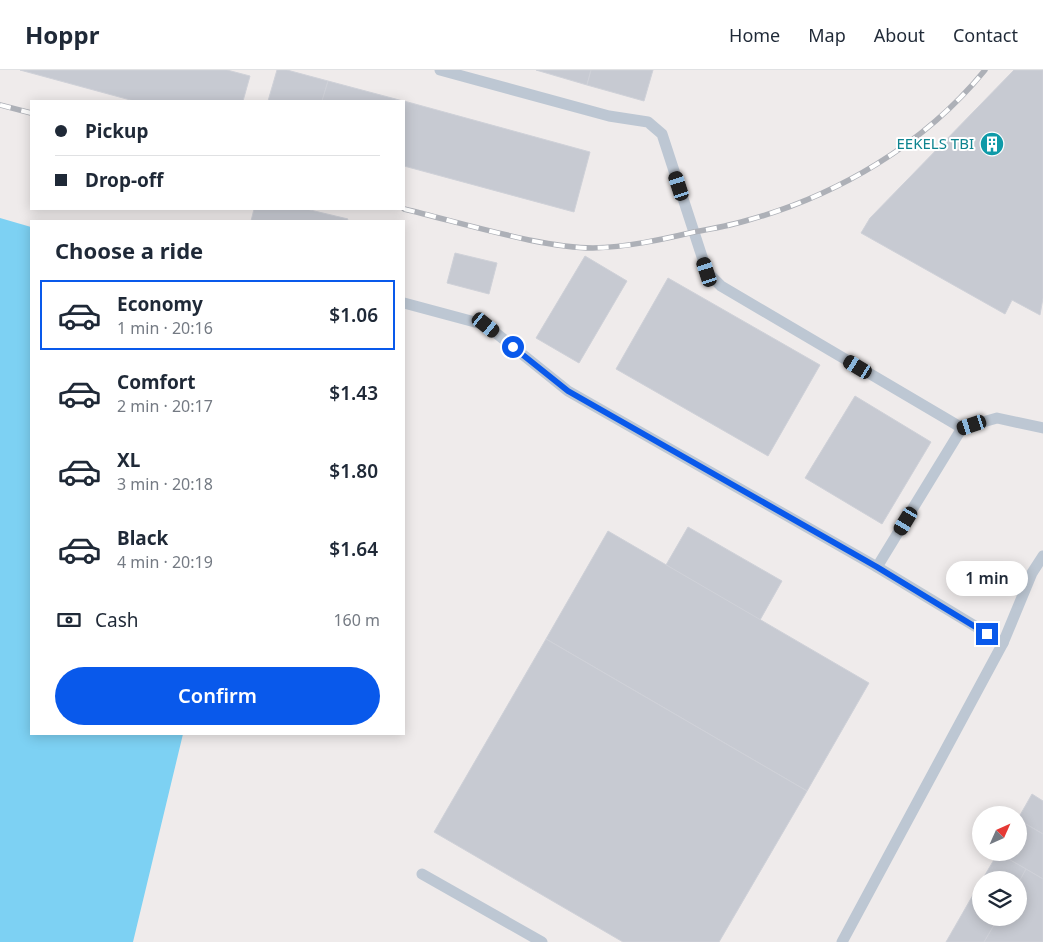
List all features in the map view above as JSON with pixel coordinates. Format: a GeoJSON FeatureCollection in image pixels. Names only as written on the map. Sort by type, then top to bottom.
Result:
{"type":"FeatureCollection","features":[{"type":"Feature","properties":{"kind":"lane"},"geometry":{"type":"LineString","coordinates":[[440,70],[609,116],[648,122],[662,134],[707,272],[721,286],[962,428]]}},
{"type":"Feature","properties":{"kind":"lane"},"geometry":{"type":"LineString","coordinates":[[405,303],[486,325],[568,391],[877,567],[1003,643]]}},
{"type":"Feature","properties":{"kind":"lane"},"geometry":{"type":"LineString","coordinates":[[877,567],[962,428],[997,418],[1043,428]]}},
{"type":"Feature","properties":{"kind":"lane"},"geometry":{"type":"LineString","coordinates":[[842,942],[1003,643],[1032,573],[1043,556]]}},
{"type":"Feature","properties":{"kind":"lane"},"geometry":{"type":"LineString","coordinates":[[422,874],[542,942]]}},
{"type":"Feature","properties":{"kind":"water"},"geometry":{"type":"Polygon","coordinates":[[[0,218],[30,227],[30,735],[183,735],[133,942],[0,942],[0,218]]]}},
{"type":"Feature","properties":{"kind":"building"},"geometry":{"type":"Polygon","coordinates":[[[20,70],[227,70],[250,76],[243,100],[130,100],[20,70]]]}},
{"type":"Feature","properties":{"kind":"building"},"geometry":{"type":"Polygon","coordinates":[[[277,70],[287,70],[328,81],[322,100],[268,100],[277,70]]]}},
{"type":"Feature","properties":{"kind":"building"},"geometry":{"type":"Polygon","coordinates":[[[536,70],[591,70],[587,85],[536,70]]]}},
{"type":"Feature","properties":{"kind":"building"},"geometry":{"type":"Polygon","coordinates":[[[591,70],[653,70],[644,101],[587,85],[591,70]]]}},
{"type":"Feature","properties":{"kind":"building","name":"EEKELS TBI"},"geometry":{"type":"Polygon","coordinates":[[[1014,70],[1043,70],[1043,298],[1040,315],[1012,300],[1005,314],[861,233],[870,218],[1014,70]]]}},
{"type":"Feature","properties":{"kind":"building"},"geometry":{"type":"Polygon","coordinates":[[[328,81],[399,100],[322,100],[328,81]]]}},
{"type":"Feature","properties":{"kind":"building"},"geometry":{"type":"Polygon","coordinates":[[[405,101],[590,152],[574,212],[405,166],[405,101]]]}},
{"type":"Feature","properties":{"kind":"building"},"geometry":{"type":"Polygon","coordinates":[[[254,210],[310,210],[348,219],[348,220],[251,220],[254,210]]]}},
{"type":"Feature","properties":{"kind":"building"},"geometry":{"type":"Polygon","coordinates":[[[455,253],[497,263],[489,294],[447,283],[455,253]]]}},
{"type":"Feature","properties":{"kind":"building"},"geometry":{"type":"Polygon","coordinates":[[[585,256],[627,281],[579,363],[536,338],[585,256]]]}},
{"type":"Feature","properties":{"kind":"building"},"geometry":{"type":"Polygon","coordinates":[[[668,278],[820,365],[768,456],[616,369],[668,278]]]}},
{"type":"Feature","properties":{"kind":"building"},"geometry":{"type":"Polygon","coordinates":[[[855,396],[931,442],[882,524],[805,478],[855,396]]]}},
{"type":"Feature","properties":{"kind":"building"},"geometry":{"type":"Polygon","coordinates":[[[688,527],[782,581],[760,620],[666,565],[688,527]]]}},
{"type":"Feature","properties":{"kind":"building"},"geometry":{"type":"Polygon","coordinates":[[[608,531],[869,683],[807,791],[546,639],[608,531]]]}},
{"type":"Feature","properties":{"kind":"building"},"geometry":{"type":"Polygon","coordinates":[[[546,639],[807,791],[719,942],[623,942],[434,832],[546,639]]]}},
{"type":"Feature","properties":{"kind":"building"},"geometry":{"type":"Polygon","coordinates":[[[1032,794],[1043,801],[1043,834],[1028,825],[1028,806],[1025,806],[1032,794]]]}},
{"type":"Feature","properties":{"kind":"building"},"geometry":{"type":"Polygon","coordinates":[[[1028,825],[1043,834],[1043,879],[1012,861],[1028,861],[1028,825]]]}},
{"type":"Feature","properties":{"kind":"building"},"geometry":{"type":"Polygon","coordinates":[[[993,861],[1012,861],[1026,869],[1025,871],[987,871],[993,861]]]}},
{"type":"Feature","properties":{"kind":"building"},"geometry":{"type":"Polygon","coordinates":[[[1026,869],[1043,879],[1043,942],[984,942],[993,926],[1027,926],[1027,871],[1025,871],[1026,869]]]}},
{"type":"Feature","properties":{"kind":"building"},"geometry":{"type":"Polygon","coordinates":[[[972,897],[972,926],[993,926],[984,942],[946,942],[972,897]]]}},
{"type":"Feature","properties":{"kind":"railway"},"geometry":{"type":"LineString","coordinates":[[405,209],[529,240],[560,246],[585,248],[644,243],[745,221],[813,197],[846,182],[877,164],[907,144],[935,121],[961,97],[985,70]]}},
{"type":"Feature","properties":{"kind":"railway"},"geometry":{"type":"LineString","coordinates":[[0,105],[30,113]]}},
{"type":"Feature","properties":{"kind":"place","name":"EEKELS TBI"},"geometry":{"type":"Point","coordinates":[992,144]}},
{"type":"Feature","properties":{"kind":"route"},"geometry":{"type":"LineString","coordinates":[[513,347],[568,391],[877,567],[987,634]]}}]}
